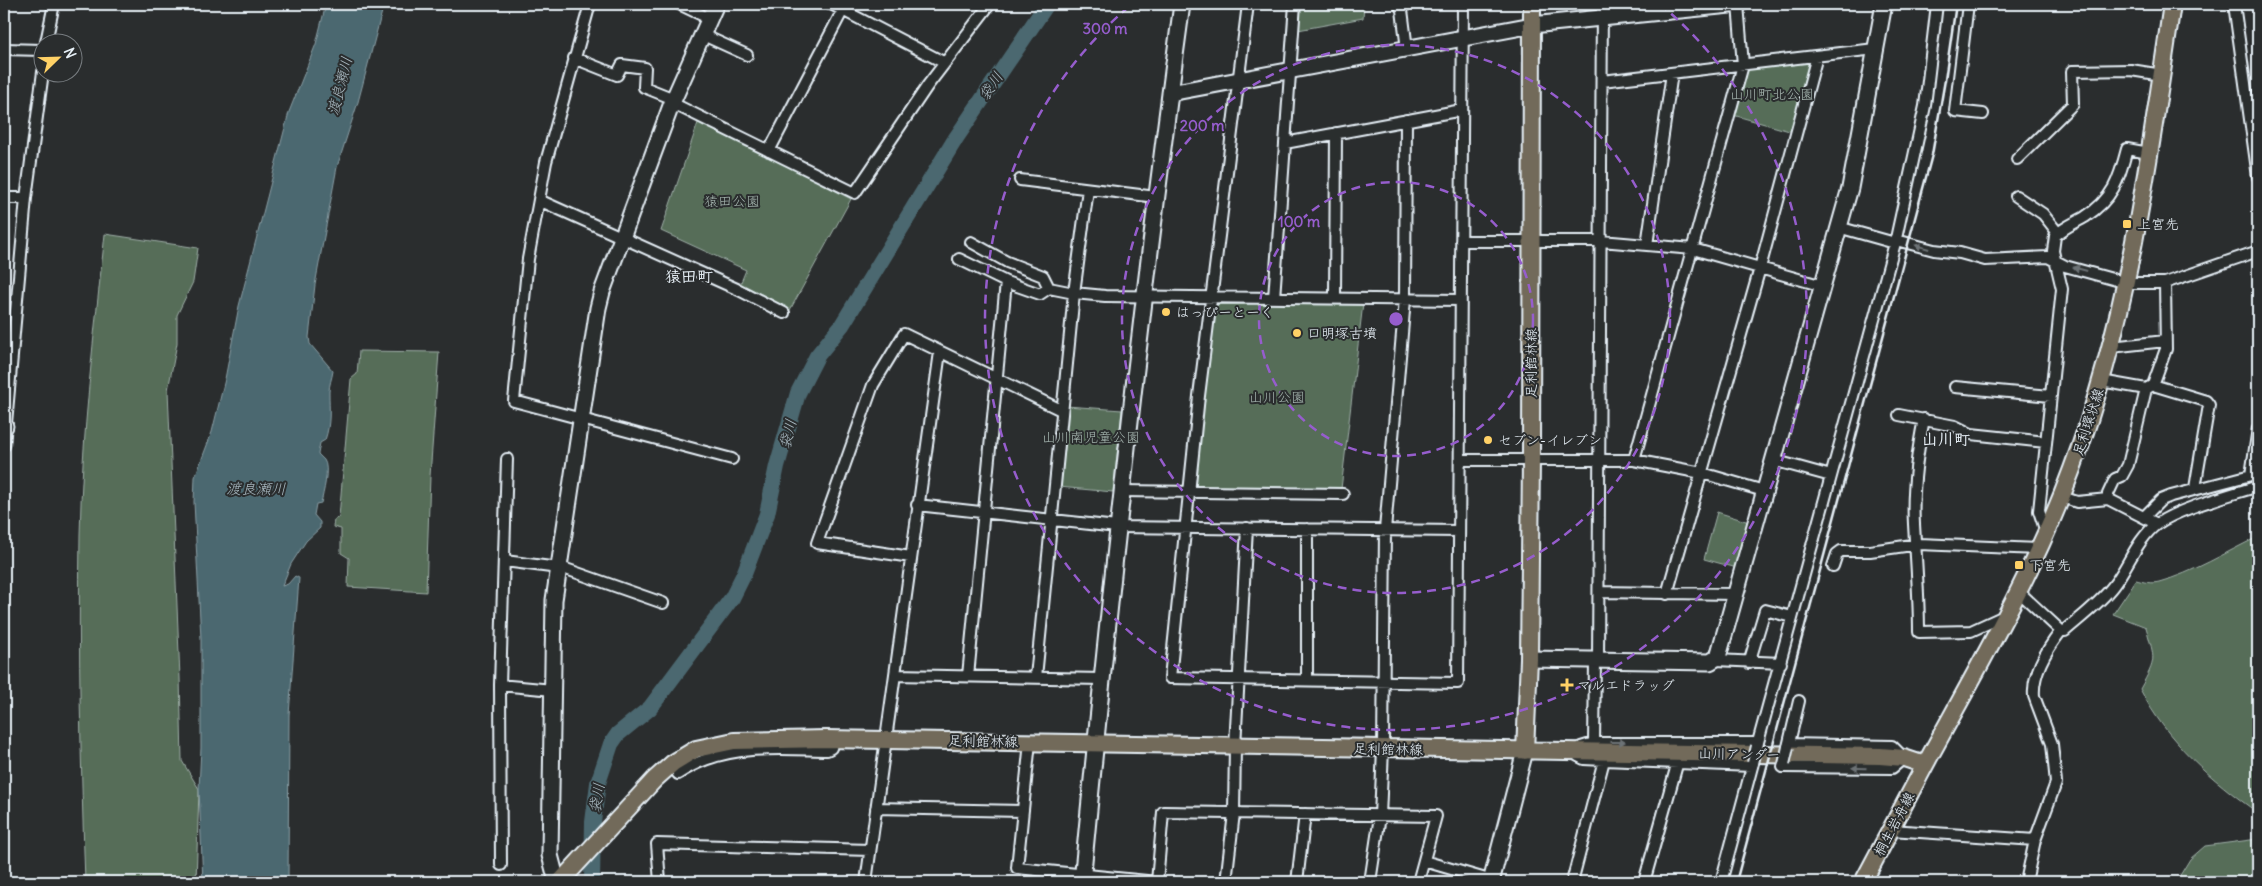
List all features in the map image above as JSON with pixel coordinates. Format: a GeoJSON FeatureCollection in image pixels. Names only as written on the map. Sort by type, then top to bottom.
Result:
{"type":"FeatureCollection","features":[{"type":"Feature","properties":{"kind":"main road","name":"足利館林線"},"geometry":{"type":"LineString","coordinates":[[559,882],[654,779],[685,755],[696,749],[734,740],[833,739],[1525,751],[1529,659],[1531,460],[1532,4]]}},
{"type":"Feature","properties":{"kind":"main road","name":"足利環状線"},"geometry":{"type":"LineString","coordinates":[[1925,765],[1971,683],[2046,532],[2062,497],[2101,381],[2127,283],[2172,4]]}},
{"type":"Feature","properties":{"kind":"main road"},"geometry":{"type":"LineString","coordinates":[[1525,751],[1599,752]]}},
{"type":"Feature","properties":{"kind":"main road","name":"山川アンダー"},"geometry":{"type":"LineString","coordinates":[[1599,752],[1880,756],[1904,758]]}},
{"type":"Feature","properties":{"kind":"main road"},"geometry":{"type":"LineString","coordinates":[[1904,758],[1925,765]]}},
{"type":"Feature","properties":{"kind":"main road","name":"桐生岩舟線"},"geometry":{"type":"LineString","coordinates":[[1863,882],[1925,765]]}},
{"type":"Feature","properties":{"kind":"street"},"geometry":{"type":"LineString","coordinates":[[48,32],[54,4]]}},
{"type":"Feature","properties":{"kind":"street"},"geometry":{"type":"LineString","coordinates":[[590,4],[546,162],[528,259],[514,401],[538,409],[581,418],[732,459]]}},
{"type":"Feature","properties":{"kind":"street"},"geometry":{"type":"LineString","coordinates":[[679,4],[710,19]]}},
{"type":"Feature","properties":{"kind":"street"},"geometry":{"type":"LineString","coordinates":[[559,882],[550,855],[553,615],[598,308],[602,292],[673,101],[716,4]]}},
{"type":"Feature","properties":{"kind":"street"},"geometry":{"type":"LineString","coordinates":[[831,4],[845,7],[945,63]]}},
{"type":"Feature","properties":{"kind":"street"},"geometry":{"type":"LineString","coordinates":[[574,58],[617,75],[622,65],[645,68],[644,87],[855,193],[945,63],[990,4]]}},
{"type":"Feature","properties":{"kind":"street"},"geometry":{"type":"LineString","coordinates":[[1082,878],[1117,526],[1143,296],[1182,4]]}},
{"type":"Feature","properties":{"kind":"street"},"geometry":{"type":"LineString","coordinates":[[1248,4],[1211,297],[1170,678],[1458,683],[1463,4]]}},
{"type":"Feature","properties":{"kind":"street"},"geometry":{"type":"LineString","coordinates":[[1274,298],[1295,4]]}},
{"type":"Feature","properties":{"kind":"street"},"geometry":{"type":"LineString","coordinates":[[1399,4],[1402,10],[1406,49]]}},
{"type":"Feature","properties":{"kind":"street"},"geometry":{"type":"LineString","coordinates":[[1170,93],[1602,11],[1739,4],[1743,65],[1634,460]]}},
{"type":"Feature","properties":{"kind":"street"},"geometry":{"type":"LineString","coordinates":[[1716,660],[1850,188],[1884,4]]}},
{"type":"Feature","properties":{"kind":"street"},"geometry":{"type":"LineString","coordinates":[[1721,882],[1896,242],[1925,106],[1937,4]]}},
{"type":"Feature","properties":{"kind":"street"},"geometry":{"type":"LineString","coordinates":[[1968,4],[1955,111],[1983,114]]}},
{"type":"Feature","properties":{"kind":"street"},"geometry":{"type":"LineString","coordinates":[[2234,4],[2258,177]]}},
{"type":"Feature","properties":{"kind":"street"},"geometry":{"type":"LineString","coordinates":[[769,151],[845,7]]}},
{"type":"Feature","properties":{"kind":"street"},"geometry":{"type":"LineString","coordinates":[[1572,882],[1599,752],[1597,661],[1602,11]]}},
{"type":"Feature","properties":{"kind":"street"},"geometry":{"type":"LineString","coordinates":[[703,35],[747,55]]}},
{"type":"Feature","properties":{"kind":"street"},"geometry":{"type":"LineString","coordinates":[[4,49],[32,50]]}},
{"type":"Feature","properties":{"kind":"street"},"geometry":{"type":"LineString","coordinates":[[1602,81],[1875,49]]}},
{"type":"Feature","properties":{"kind":"street"},"geometry":{"type":"LineString","coordinates":[[1667,594],[1818,56]]}},
{"type":"Feature","properties":{"kind":"street"},"geometry":{"type":"LineString","coordinates":[[2017,159],[2073,104],[2072,71],[2131,70],[2162,75]]}},
{"type":"Feature","properties":{"kind":"street"},"geometry":{"type":"LineString","coordinates":[[1647,245],[1672,73]]}},
{"type":"Feature","properties":{"kind":"street"},"geometry":{"type":"LineString","coordinates":[[4,446],[4,426],[26,198],[41,82]]}},
{"type":"Feature","properties":{"kind":"street"},"geometry":{"type":"LineString","coordinates":[[1285,143],[1462,110]]}},
{"type":"Feature","properties":{"kind":"street"},"geometry":{"type":"LineString","coordinates":[[1370,882],[1380,816],[1383,750],[1385,530],[1405,299],[1406,120]]}},
{"type":"Feature","properties":{"kind":"street"},"geometry":{"type":"LineString","coordinates":[[1335,298],[1336,133]]}},
{"type":"Feature","properties":{"kind":"street"},"geometry":{"type":"LineString","coordinates":[[2046,532],[2039,511],[2062,289],[2053,251],[2055,236],[2086,216],[2112,192],[2118,182],[2128,149],[2149,153]]}},
{"type":"Feature","properties":{"kind":"street"},"geometry":{"type":"LineString","coordinates":[[1020,180],[1156,198]]}},
{"type":"Feature","properties":{"kind":"street"},"geometry":{"type":"LineString","coordinates":[[1036,677],[1061,410],[1088,189]]}},
{"type":"Feature","properties":{"kind":"street"},"geometry":{"type":"LineString","coordinates":[[2016,196],[2043,214],[2058,233]]}},
{"type":"Feature","properties":{"kind":"street"},"geometry":{"type":"LineString","coordinates":[[4,198],[26,198]]}},
{"type":"Feature","properties":{"kind":"street"},"geometry":{"type":"LineString","coordinates":[[540,201],[784,313]]}},
{"type":"Feature","properties":{"kind":"street"},"geometry":{"type":"LineString","coordinates":[[1838,227],[1896,242],[1960,253],[1985,260],[2048,257],[2127,283],[2165,283],[2258,251]]}},
{"type":"Feature","properties":{"kind":"street"},"geometry":{"type":"LineString","coordinates":[[1461,241],[1601,241],[1692,249],[1823,286]]}},
{"type":"Feature","properties":{"kind":"street"},"geometry":{"type":"LineString","coordinates":[[971,242],[1007,262],[1043,276],[1049,288]]}},
{"type":"Feature","properties":{"kind":"street"},"geometry":{"type":"LineString","coordinates":[[959,259],[1006,282],[1040,294],[1049,288],[1074,293],[1143,296],[1460,300]]}},
{"type":"Feature","properties":{"kind":"street"},"geometry":{"type":"LineString","coordinates":[[968,676],[1006,282]]}},
{"type":"Feature","properties":{"kind":"street"},"geometry":{"type":"LineString","coordinates":[[2108,499],[2108,494],[2115,479],[2122,476],[2128,465],[2149,387],[2166,349],[2165,283]]}},
{"type":"Feature","properties":{"kind":"street"},"geometry":{"type":"LineString","coordinates":[[911,557],[817,543],[873,384],[904,334],[997,377],[1061,410]]}},
{"type":"Feature","properties":{"kind":"street"},"geometry":{"type":"LineString","coordinates":[[2111,347],[2165,341]]}},
{"type":"Feature","properties":{"kind":"street"},"geometry":{"type":"LineString","coordinates":[[866,882],[940,352]]}},
{"type":"Feature","properties":{"kind":"street"},"geometry":{"type":"LineString","coordinates":[[2101,381],[2149,387],[2206,401],[2209,405],[2195,488]]}},
{"type":"Feature","properties":{"kind":"street"},"geometry":{"type":"LineString","coordinates":[[1955,386],[2051,396]]}},
{"type":"Feature","properties":{"kind":"street"},"geometry":{"type":"LineString","coordinates":[[1899,415],[1955,426],[1971,434],[2046,442]]}},
{"type":"Feature","properties":{"kind":"street"},"geometry":{"type":"LineString","coordinates":[[1924,420],[1918,450],[1914,491],[1915,545],[1920,589],[1919,632],[1971,631],[2006,615]]}},
{"type":"Feature","properties":{"kind":"street"},"geometry":{"type":"LineString","coordinates":[[2144,518],[2162,500],[2195,488],[2254,475],[2258,429]]}},
{"type":"Feature","properties":{"kind":"street"},"geometry":{"type":"LineString","coordinates":[[501,865],[500,685],[507,459]]}},
{"type":"Feature","properties":{"kind":"street"},"geometry":{"type":"LineString","coordinates":[[1460,460],[1634,460],[1702,473],[1764,491]]}},
{"type":"Feature","properties":{"kind":"street"},"geometry":{"type":"LineString","coordinates":[[1773,460],[1831,476]]}},
{"type":"Feature","properties":{"kind":"street"},"geometry":{"type":"LineString","coordinates":[[2026,882],[2035,840],[2056,783],[2052,744],[2034,696],[2033,688],[2045,653],[2061,632],[2066,631],[2111,589],[2126,570],[2140,542],[2157,524],[2186,511],[2258,486]]}},
{"type":"Feature","properties":{"kind":"street"},"geometry":{"type":"LineString","coordinates":[[1121,491],[1343,494]]}},
{"type":"Feature","properties":{"kind":"street"},"geometry":{"type":"LineString","coordinates":[[2062,497],[2077,502],[2108,499],[2157,524]]}},
{"type":"Feature","properties":{"kind":"street"},"geometry":{"type":"LineString","coordinates":[[918,505],[1117,526],[1459,531]]}},
{"type":"Feature","properties":{"kind":"street"},"geometry":{"type":"LineString","coordinates":[[1226,882],[1234,813],[1238,679],[1247,528]]}},
{"type":"Feature","properties":{"kind":"street"},"geometry":{"type":"LineString","coordinates":[[1307,529],[1307,680]]}},
{"type":"Feature","properties":{"kind":"street"},"geometry":{"type":"LineString","coordinates":[[1833,566],[1837,554],[1842,551],[1915,545],[2038,549]]}},
{"type":"Feature","properties":{"kind":"street"},"geometry":{"type":"LineString","coordinates":[[505,561],[559,568],[663,603]]}},
{"type":"Feature","properties":{"kind":"street"},"geometry":{"type":"LineString","coordinates":[[2018,591],[2061,632]]}},
{"type":"Feature","properties":{"kind":"street"},"geometry":{"type":"LineString","coordinates":[[1599,592],[1735,594]]}},
{"type":"Feature","properties":{"kind":"street"},"geometry":{"type":"LineString","coordinates":[[1749,663],[1765,610],[1792,617]]}},
{"type":"Feature","properties":{"kind":"street"},"geometry":{"type":"LineString","coordinates":[[1529,659],[1710,662],[1716,660],[1781,663]]}},
{"type":"Feature","properties":{"kind":"street"},"geometry":{"type":"LineString","coordinates":[[895,675],[1102,679]]}},
{"type":"Feature","properties":{"kind":"street"},"geometry":{"type":"LineString","coordinates":[[500,685],[553,690]]}},
{"type":"Feature","properties":{"kind":"street"},"geometry":{"type":"LineString","coordinates":[[1789,745],[1892,746],[1904,758],[1892,768],[1783,767],[1800,701]]}},
{"type":"Feature","properties":{"kind":"street"},"geometry":{"type":"LineString","coordinates":[[678,774],[699,762],[717,755],[761,749],[827,750],[830,748],[833,739]]}},
{"type":"Feature","properties":{"kind":"street"},"geometry":{"type":"LineString","coordinates":[[1030,742],[1017,868],[1082,878],[1157,882],[1163,812],[1436,816],[1418,882]]}},
{"type":"Feature","properties":{"kind":"street"},"geometry":{"type":"LineString","coordinates":[[1599,752],[1758,744]]}},
{"type":"Feature","properties":{"kind":"street"},"geometry":{"type":"LineString","coordinates":[[1424,861],[1492,882],[1525,751]]}},
{"type":"Feature","properties":{"kind":"street"},"geometry":{"type":"LineString","coordinates":[[1599,752],[1677,765],[1753,764]]}},
{"type":"Feature","properties":{"kind":"street"},"geometry":{"type":"LineString","coordinates":[[1644,882],[1677,765]]}},
{"type":"Feature","properties":{"kind":"street"},"geometry":{"type":"LineString","coordinates":[[876,808],[1022,811]]}},
{"type":"Feature","properties":{"kind":"street"},"geometry":{"type":"LineString","coordinates":[[1297,882],[1305,814]]}},
{"type":"Feature","properties":{"kind":"street"},"geometry":{"type":"LineString","coordinates":[[1891,830],[2035,840]]}},
{"type":"Feature","properties":{"kind":"street"},"geometry":{"type":"LineString","coordinates":[[660,882],[657,844],[870,850]]}},
{"type":"Feature","properties":{"kind":"green space"},"geometry":{"type":"Polygon","coordinates":[[[1299,4],[1364,4],[1363,18],[1298,30],[1299,4]]]}},
{"type":"Feature","properties":{"kind":"green space","name":"山川町北公園"},"geometry":{"type":"Polygon","coordinates":[[[1807,59],[1813,64],[1793,132],[1733,115],[1746,68],[1807,59]]]}},
{"type":"Feature","properties":{"kind":"green space","name":"猿田公園"},"geometry":{"type":"Polygon","coordinates":[[[699,120],[851,199],[790,310],[739,287],[746,270],[661,231],[699,120]]]}},
{"type":"Feature","properties":{"kind":"green space"},"geometry":{"type":"Polygon","coordinates":[[[105,234],[198,248],[193,282],[177,315],[177,343],[168,390],[182,761],[199,789],[196,882],[85,882],[79,622],[81,497],[86,422],[105,234]]]}},
{"type":"Feature","properties":{"kind":"green space","name":"山川公園"},"geometry":{"type":"Polygon","coordinates":[[[1219,300],[1363,303],[1341,489],[1192,488],[1214,306],[1219,300]]]}},
{"type":"Feature","properties":{"kind":"green space"},"geometry":{"type":"Polygon","coordinates":[[[359,351],[439,352],[430,476],[426,592],[348,587],[349,558],[341,553],[341,529],[333,527],[334,520],[339,517],[351,379],[357,374],[359,351]]]}},
{"type":"Feature","properties":{"kind":"green space","name":"山川南児童公園"},"geometry":{"type":"Polygon","coordinates":[[[1066,406],[1122,410],[1113,492],[1059,487],[1066,406]]]}},
{"type":"Feature","properties":{"kind":"green space"},"geometry":{"type":"Polygon","coordinates":[[[1717,512],[1749,522],[1737,568],[1704,559],[1717,512]]]}},
{"type":"Feature","properties":{"kind":"green space"},"geometry":{"type":"Polygon","coordinates":[[[2258,537],[2258,813],[2207,773],[2163,726],[2140,689],[2153,659],[2146,627],[2113,614],[2136,580],[2153,583],[2172,578],[2197,568],[2258,537]]]}},
{"type":"Feature","properties":{"kind":"green space"},"geometry":{"type":"Polygon","coordinates":[[[2258,839],[2258,882],[2176,882],[2190,859],[2205,846],[2258,839]]]}},
{"type":"Feature","properties":{"kind":"water","name":"渡良瀬川"},"geometry":{"type":"Polygon","coordinates":[[[326,4],[384,4],[358,102],[337,167],[315,285],[309,337],[310,344],[333,371],[329,389],[328,428],[325,440],[320,443],[318,454],[326,464],[326,481],[321,503],[316,504],[314,515],[320,522],[320,528],[306,541],[291,564],[282,586],[288,584],[295,576],[299,578],[289,715],[288,882],[203,882],[199,789],[201,639],[194,502],[195,477],[212,432],[225,379],[239,306],[289,112],[316,44],[326,4]]]}},
{"type":"Feature","properties":{"kind":"waterway","name":"袋川"},"geometry":{"type":"LineString","coordinates":[[592,882],[593,822],[598,783],[611,744],[618,734],[650,708],[732,598],[744,574],[767,514],[777,466],[798,393],[817,356],[842,325],[956,138],[1047,4]]}},
{"type":"Feature","properties":{"kind":"railway"},"geometry":{"type":"LineString","coordinates":[[1736,882],[1932,155],[1956,4]]}},
{"type":"Feature","properties":{"kind":"place","name":"上宮先"},"geometry":{"type":"Point","coordinates":[2127,224]}},
{"type":"Feature","properties":{"kind":"place","name":"はっぴーとーく"},"geometry":{"type":"Point","coordinates":[1166,312]}},
{"type":"Feature","properties":{"kind":"place","name":"口明塚古墳"},"geometry":{"type":"Point","coordinates":[1297,333]}},
{"type":"Feature","properties":{"kind":"place","name":"セブン-イレブン"},"geometry":{"type":"Point","coordinates":[1488,440]}},
{"type":"Feature","properties":{"kind":"place","name":"下宮先"},"geometry":{"type":"Point","coordinates":[2019,565]}},
{"type":"Feature","properties":{"kind":"place","name":"マルエドラッグ"},"geometry":{"type":"Point","coordinates":[1567,685]}},
{"type":"Feature","properties":{"kind":"district","name":"猿田町"},"geometry":{"type":"Point","coordinates":[689,276]}},
{"type":"Feature","properties":{"kind":"district","name":"山川町"},"geometry":{"type":"Point","coordinates":[1946,439]}}]}
